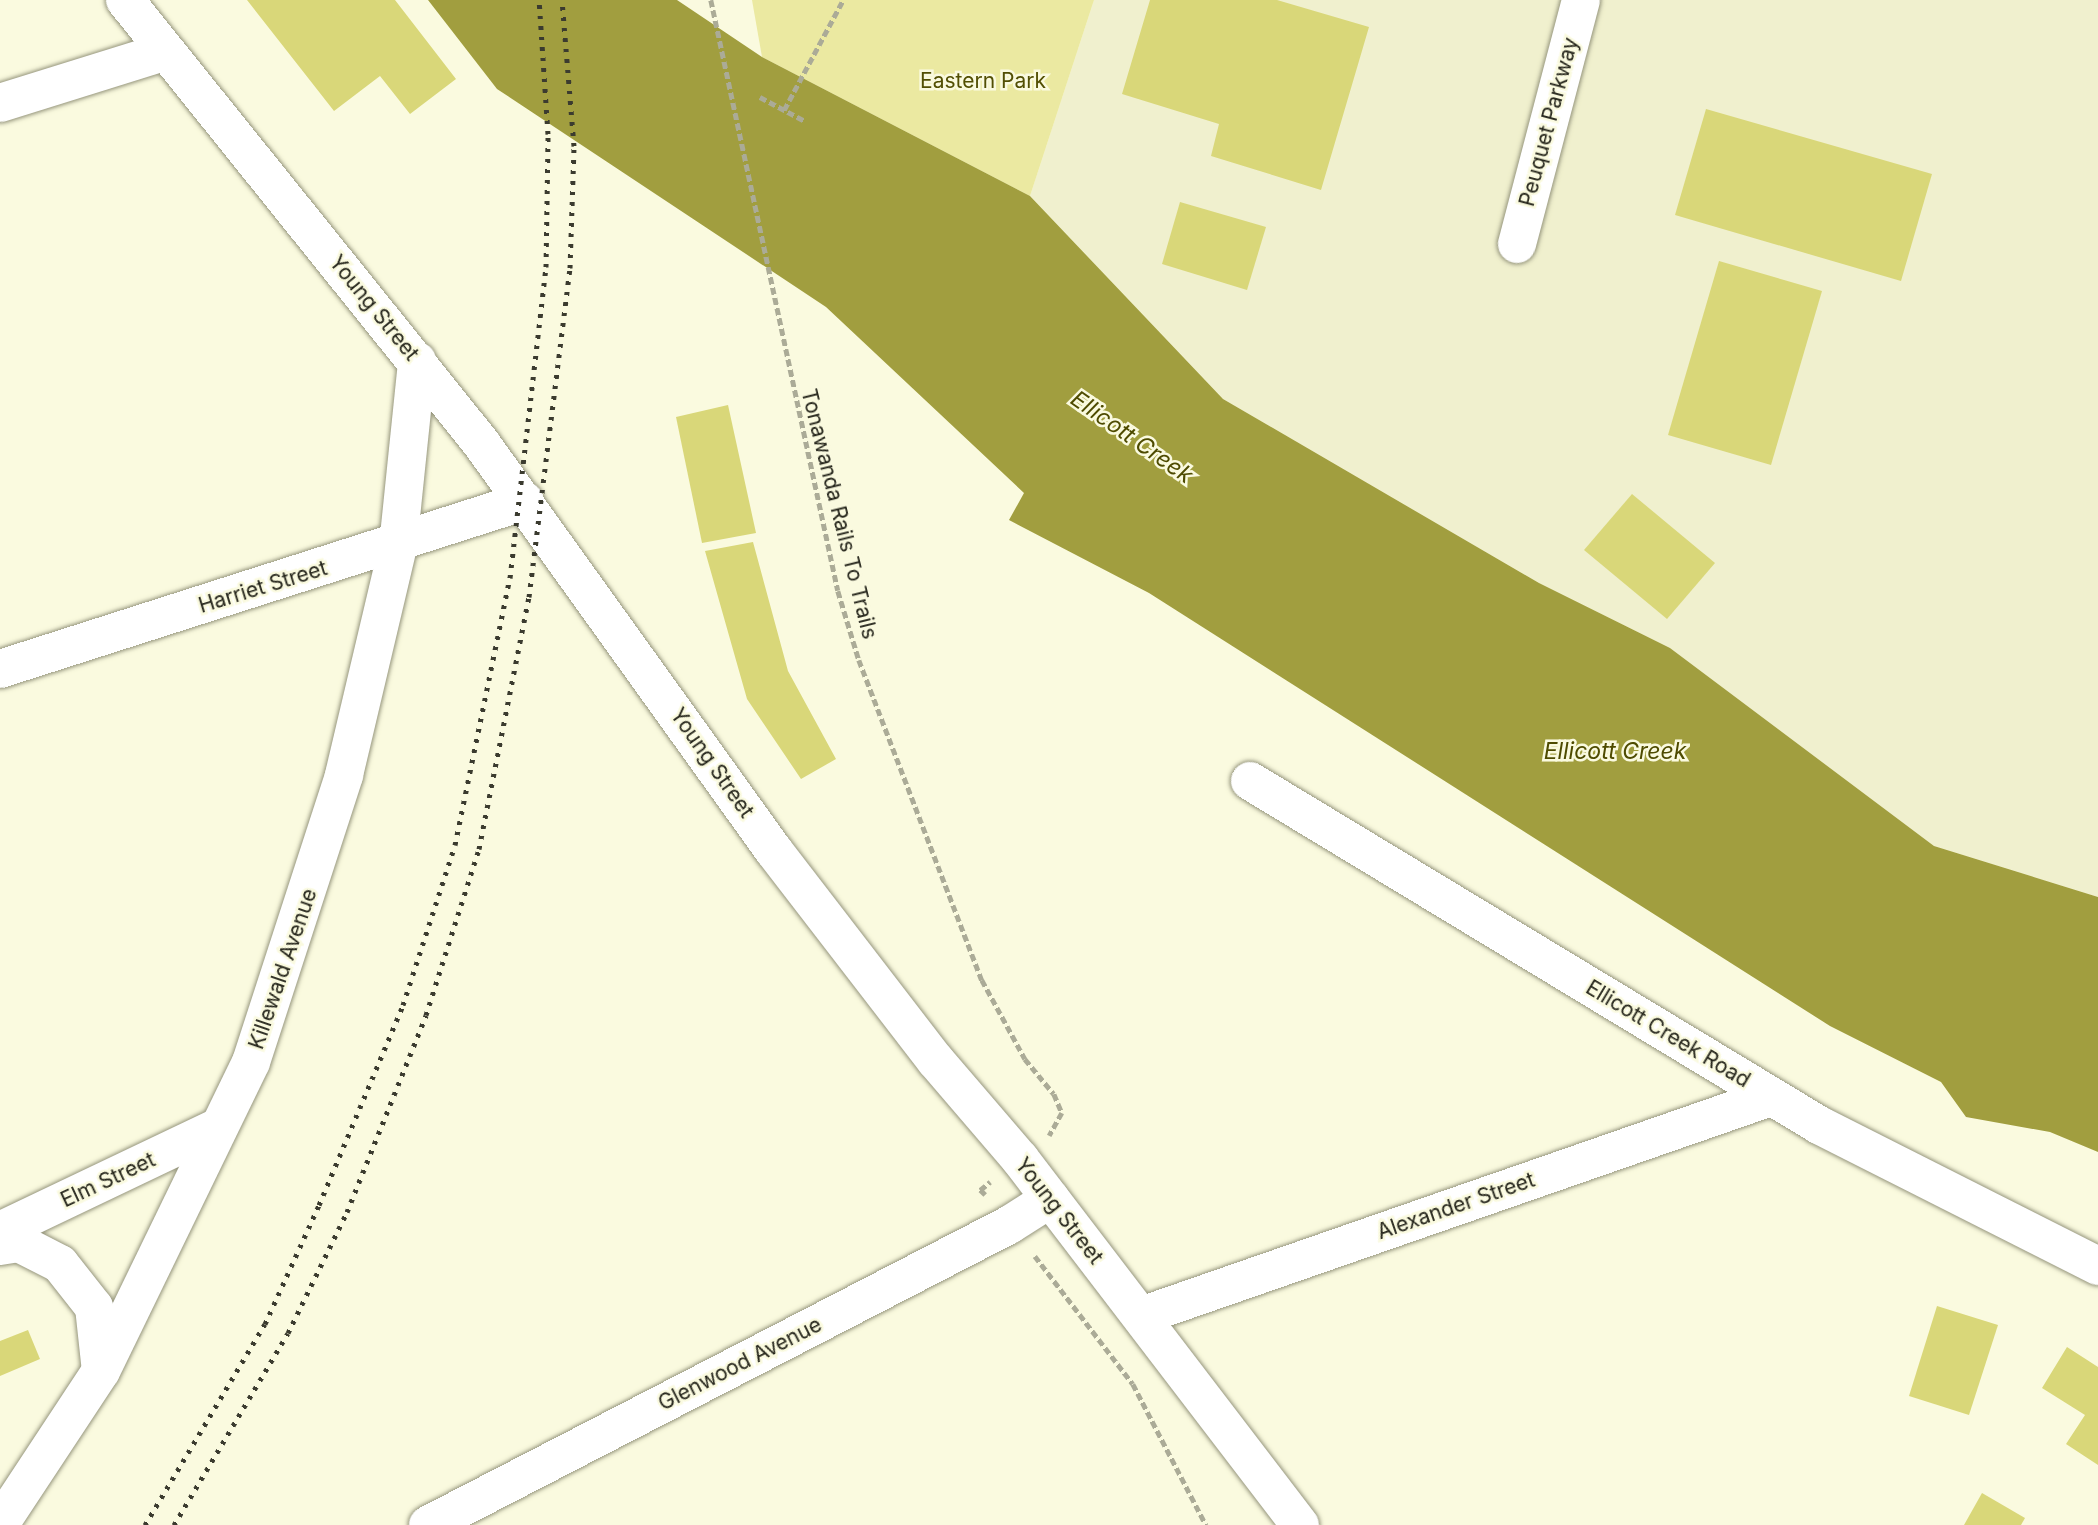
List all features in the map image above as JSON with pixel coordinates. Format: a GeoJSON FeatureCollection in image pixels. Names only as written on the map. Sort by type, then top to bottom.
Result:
{"type":"FeatureCollection","features":[{"type":"Feature","properties":{"kind":"street","name":"Young Street"},"geometry":{"type":"LineString","coordinates":[[125,0],[164,52],[417,361],[525,501],[774,851],[1050,1199],[1300,1525]]}},
{"type":"Feature","properties":{"kind":"street","name":"Peuquet Parkway"},"geometry":{"type":"LineString","coordinates":[[1517,244],[1581,0]]}},
{"type":"Feature","properties":{"kind":"street"},"geometry":{"type":"LineString","coordinates":[[0,103],[164,52]]}},
{"type":"Feature","properties":{"kind":"street","name":"Killewald Avenue"},"geometry":{"type":"LineString","coordinates":[[16,1519],[101,1371],[216,1128],[251,1062],[311,888],[344,775],[398,546],[417,361]]}},
{"type":"Feature","properties":{"kind":"street","name":"Harriet Street"},"geometry":{"type":"LineString","coordinates":[[0,669],[398,546],[525,501]]}},
{"type":"Feature","properties":{"kind":"street","name":"Ellicott Creek Road"},"geometry":{"type":"LineString","coordinates":[[1250,781],[1771,1097],[1945,1192],[2098,1266]]}},
{"type":"Feature","properties":{"kind":"street","name":"Alexander Street"},"geometry":{"type":"LineString","coordinates":[[1141,1316],[1771,1097]]}},
{"type":"Feature","properties":{"kind":"street","name":"Elm Street"},"geometry":{"type":"LineString","coordinates":[[0,1231],[216,1128]]}},
{"type":"Feature","properties":{"kind":"street","name":"Glenwood Avenue"},"geometry":{"type":"LineString","coordinates":[[428,1525],[1050,1199]]}},
{"type":"Feature","properties":{"kind":"street"},"geometry":{"type":"LineString","coordinates":[[0,1246],[19,1243],[60,1264],[94,1307],[101,1371]]}},
{"type":"Feature","properties":{"kind":"path","name":"Tonawanda Rails To Trails"},"geometry":{"type":"LineString","coordinates":[[711,0],[772,303],[818,510],[859,660],[982,980],[1025,1059],[1054,1094],[1062,1113],[1057,1130],[1046,1139]]}},
{"type":"Feature","properties":{"kind":"path"},"geometry":{"type":"LineString","coordinates":[[784,110],[843,0]]}},
{"type":"Feature","properties":{"kind":"path"},"geometry":{"type":"LineString","coordinates":[[760,97],[805,121]]}},
{"type":"Feature","properties":{"kind":"path"},"geometry":{"type":"LineString","coordinates":[[1029,1250],[1133,1384],[1206,1525]]}},
{"type":"Feature","properties":{"kind":"shaded area"},"geometry":{"type":"Polygon","coordinates":[[[1094,0],[2098,0],[2098,897],[1934,846],[1670,648],[1539,583],[1223,399],[1030,196],[1094,0]]]}},
{"type":"Feature","properties":{"kind":"green space","name":"Eastern Park"},"geometry":{"type":"Polygon","coordinates":[[[752,0],[1094,0],[1030,196],[762,57],[752,0]]]}},
{"type":"Feature","properties":{"kind":"water","name":"Ellicott Creek"},"geometry":{"type":"Polygon","coordinates":[[[428,0],[677,0],[762,57],[1030,196],[1223,399],[1539,583],[1670,648],[1934,846],[2098,897],[2098,1152],[2050,1132],[1966,1117],[1941,1082],[1830,1026],[1149,593],[1009,520],[1024,493],[826,307],[497,89],[428,0]]]}},
{"type":"Feature","properties":{"kind":"building"},"geometry":{"type":"Polygon","coordinates":[[[247,0],[395,0],[456,79],[410,114],[380,76],[334,111],[247,0]]]}},
{"type":"Feature","properties":{"kind":"building"},"geometry":{"type":"Polygon","coordinates":[[[1150,0],[1277,0],[1369,27],[1321,190],[1211,156],[1219,124],[1122,94],[1150,0]]]}},
{"type":"Feature","properties":{"kind":"building"},"geometry":{"type":"Polygon","coordinates":[[[1706,109],[1932,174],[1901,281],[1675,215],[1706,109]]]}},
{"type":"Feature","properties":{"kind":"building"},"geometry":{"type":"Polygon","coordinates":[[[1180,202],[1266,227],[1247,290],[1162,264],[1180,202]]]}},
{"type":"Feature","properties":{"kind":"building"},"geometry":{"type":"Polygon","coordinates":[[[1719,261],[1822,291],[1771,465],[1668,435],[1719,261]]]}},
{"type":"Feature","properties":{"kind":"building"},"geometry":{"type":"Polygon","coordinates":[[[728,405],[756,533],[702,543],[676,417],[728,405]]]}},
{"type":"Feature","properties":{"kind":"building"},"geometry":{"type":"Polygon","coordinates":[[[1632,494],[1715,563],[1667,619],[1584,550],[1632,494]]]}},
{"type":"Feature","properties":{"kind":"building"},"geometry":{"type":"Polygon","coordinates":[[[753,542],[788,671],[836,759],[801,779],[747,699],[705,551],[753,542]]]}},
{"type":"Feature","properties":{"kind":"building"},"geometry":{"type":"Polygon","coordinates":[[[1937,1306],[1998,1325],[1969,1415],[1909,1396],[1937,1306]]]}},
{"type":"Feature","properties":{"kind":"building"},"geometry":{"type":"Polygon","coordinates":[[[28,1330],[40,1359],[0,1376],[0,1341],[28,1330]]]}},
{"type":"Feature","properties":{"kind":"building"},"geometry":{"type":"Polygon","coordinates":[[[2067,1347],[2098,1367],[2098,1465],[2066,1444],[2085,1415],[2042,1388],[2067,1347]]]}},
{"type":"Feature","properties":{"kind":"building"},"geometry":{"type":"Polygon","coordinates":[[[1982,1493],[2025,1518],[2021,1525],[1964,1525],[1982,1493]]]}},
{"type":"Feature","properties":{"kind":"railway"},"geometry":{"type":"LineString","coordinates":[[145,1525],[265,1324],[319,1205],[403,1005],[455,845],[510,578],[546,267],[548,134],[539,0]]}},
{"type":"Feature","properties":{"kind":"railway"},"geometry":{"type":"LineString","coordinates":[[174,1525],[288,1333],[347,1212],[426,1015],[479,849],[529,597],[570,268],[574,146],[562,0]]}}]}
